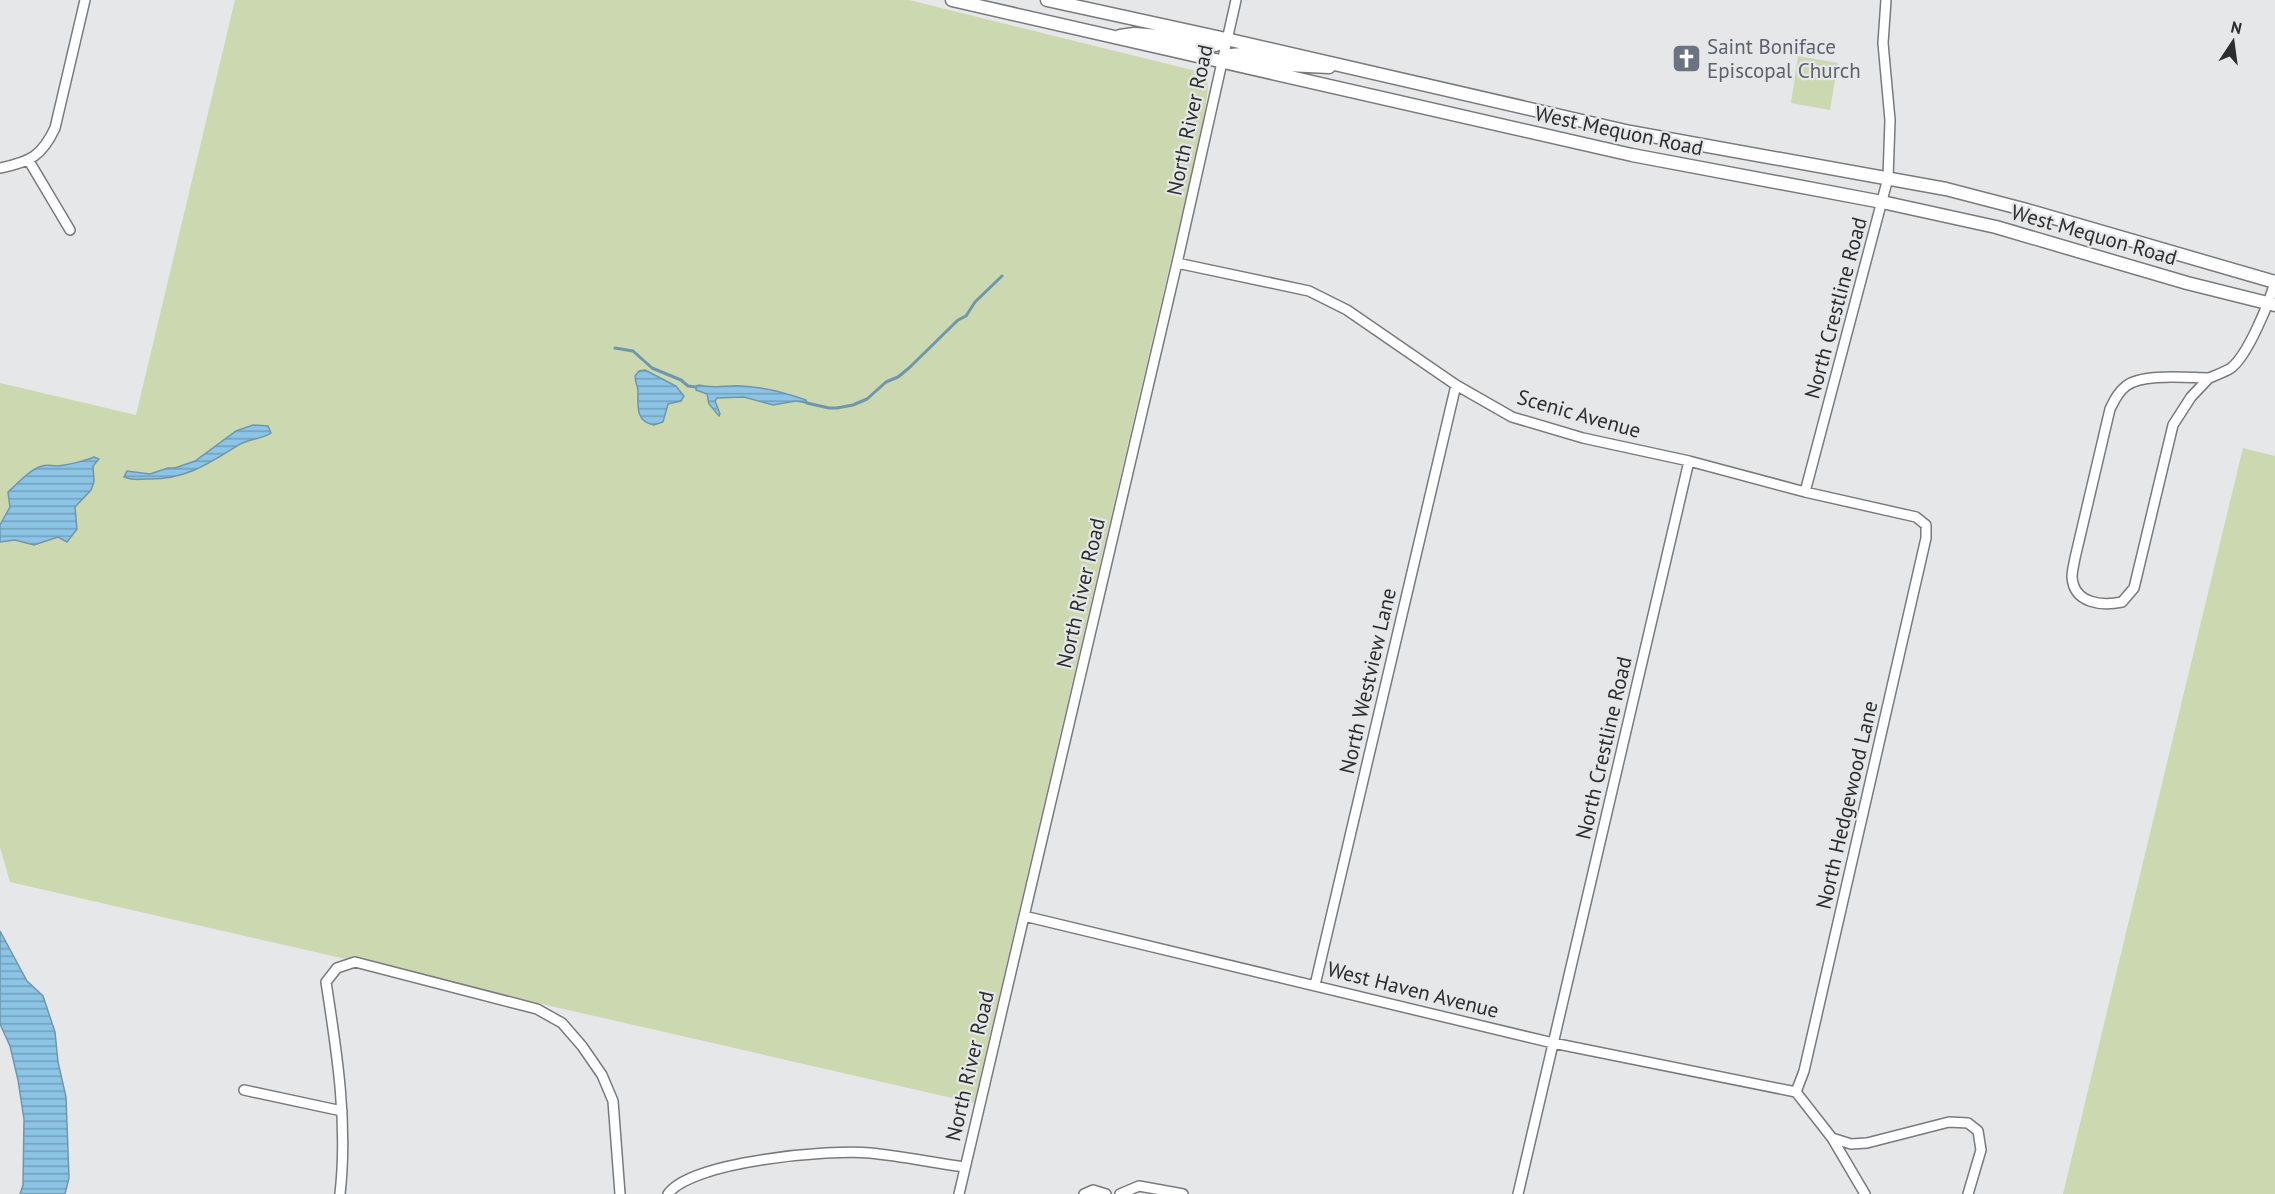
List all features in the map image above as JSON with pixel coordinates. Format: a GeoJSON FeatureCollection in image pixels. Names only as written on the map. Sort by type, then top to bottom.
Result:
{"type":"FeatureCollection","features":[{"type":"Feature","properties":{"kind":"main road","name":"West Mequon Road"},"geometry":{"type":"LineString","coordinates":[[952,0],[1109,38],[1632,155],[1882,202],[2007,230],[2187,283],[2272,305]]}},
{"type":"Feature","properties":{"kind":"main road","name":"West Mequon Road"},"geometry":{"type":"LineString","coordinates":[[1047,0],[1630,132],[1946,189],[2023,208],[2275,282]]}},
{"type":"Feature","properties":{"kind":"main road"},"geometry":{"type":"LineString","coordinates":[[1109,38],[1142,35],[1208,47],[1226,39]]}},
{"type":"Feature","properties":{"kind":"main road"},"geometry":{"type":"LineString","coordinates":[[1221,62],[1231,55],[1242,54],[1313,68],[1348,67]]}},
{"type":"Feature","properties":{"kind":"street"},"geometry":{"type":"LineString","coordinates":[[0,168],[29,161],[48,143],[55,128],[85,0]]}},
{"type":"Feature","properties":{"kind":"street","name":"North River Road"},"geometry":{"type":"LineString","coordinates":[[959,1194],[1177,263],[1236,0]]}},
{"type":"Feature","properties":{"kind":"street","name":"North Crestline Road"},"geometry":{"type":"LineString","coordinates":[[1805,492],[1888,178],[1890,120],[1883,43],[1886,0]]}},
{"type":"Feature","properties":{"kind":"street"},"geometry":{"type":"LineString","coordinates":[[29,161],[70,230]]}},
{"type":"Feature","properties":{"kind":"street","name":"Scenic Avenue"},"geometry":{"type":"LineString","coordinates":[[1177,263],[1309,291],[1347,310],[1456,385],[1512,417],[1583,438],[1689,461],[1805,492],[1916,517],[1926,525]]}},
{"type":"Feature","properties":{"kind":"street"},"geometry":{"type":"LineString","coordinates":[[2210,378],[2140,379],[2127,385],[2116,397],[2110,410],[2075,558],[2072,578],[2076,589],[2085,600],[2096,604],[2122,602],[2134,588],[2173,425],[2191,397],[2210,378],[2230,369],[2243,356],[2272,305],[2275,282]]}},
{"type":"Feature","properties":{"kind":"street","name":"North Westview Lane"},"geometry":{"type":"LineString","coordinates":[[1316,985],[1456,385]]}},
{"type":"Feature","properties":{"kind":"street","name":"North Crestline Road"},"geometry":{"type":"LineString","coordinates":[[1518,1194],[1689,461]]}},
{"type":"Feature","properties":{"kind":"street","name":"North Hedgewood Lane"},"geometry":{"type":"LineString","coordinates":[[1796,1092],[1804,1071],[1926,538],[1926,525]]}},
{"type":"Feature","properties":{"kind":"street","name":"West Haven Avenue"},"geometry":{"type":"LineString","coordinates":[[1024,916],[1553,1043],[1796,1092]]}},
{"type":"Feature","properties":{"kind":"street"},"geometry":{"type":"LineString","coordinates":[[340,1194],[343,1170],[340,1073],[326,982],[337,968],[355,962],[537,1009],[562,1023],[582,1046],[602,1075],[613,1101],[620,1194]]}},
{"type":"Feature","properties":{"kind":"street"},"geometry":{"type":"LineString","coordinates":[[244,1090],[342,1111]]}},
{"type":"Feature","properties":{"kind":"street"},"geometry":{"type":"LineString","coordinates":[[1796,1092],[1832,1138],[1864,1194]]}},
{"type":"Feature","properties":{"kind":"street"},"geometry":{"type":"LineString","coordinates":[[1832,1138],[1851,1144],[1867,1143],[1949,1122],[1968,1123],[1978,1131],[1981,1150],[1968,1194]]}},
{"type":"Feature","properties":{"kind":"street"},"geometry":{"type":"LineString","coordinates":[[668,1194],[694,1177],[740,1162],[787,1157],[868,1153],[965,1167]]}},
{"type":"Feature","properties":{"kind":"street"},"geometry":{"type":"LineString","coordinates":[[1120,1194],[1139,1186],[1183,1194]]}},
{"type":"Feature","properties":{"kind":"street"},"geometry":{"type":"LineString","coordinates":[[1084,1194],[1093,1191],[1106,1194]]}},
{"type":"Feature","properties":{"kind":"green space"},"geometry":{"type":"Polygon","coordinates":[[[235,0],[909,0],[1188,69],[1206,78],[1208,89],[1198,147],[974,1103],[10,882],[0,847],[0,383],[136,415],[235,0]]]}},
{"type":"Feature","properties":{"kind":"green space"},"geometry":{"type":"Polygon","coordinates":[[[1798,56],[1838,63],[1830,110],[1791,103],[1798,56]]]}},
{"type":"Feature","properties":{"kind":"green space"},"geometry":{"type":"Polygon","coordinates":[[[2243,448],[2275,456],[2275,1194],[2063,1194],[2243,448]]]}},
{"type":"Feature","properties":{"kind":"water"},"geometry":{"type":"Polygon","coordinates":[[[645,370],[676,386],[684,396],[681,401],[668,404],[663,422],[654,425],[643,420],[638,407],[635,376],[639,371],[645,370]]]}},
{"type":"Feature","properties":{"kind":"water"},"geometry":{"type":"Polygon","coordinates":[[[696,386],[758,388],[798,397],[806,400],[807,403],[796,401],[773,405],[744,397],[717,398],[715,401],[719,416],[709,404],[707,394],[696,390],[696,386]]]}},
{"type":"Feature","properties":{"kind":"water"},"geometry":{"type":"Polygon","coordinates":[[[253,425],[268,426],[271,433],[241,443],[195,470],[160,479],[124,477],[127,471],[150,474],[195,461],[236,431],[253,425]]]}},
{"type":"Feature","properties":{"kind":"water"},"geometry":{"type":"Polygon","coordinates":[[[94,457],[99,459],[93,466],[94,482],[91,490],[75,507],[77,529],[67,542],[58,537],[34,545],[15,540],[0,542],[0,525],[10,507],[8,492],[20,481],[42,466],[66,465],[94,457]]]}},
{"type":"Feature","properties":{"kind":"water"},"geometry":{"type":"Polygon","coordinates":[[[0,931],[27,981],[43,996],[55,1032],[58,1062],[66,1097],[69,1178],[65,1194],[20,1194],[23,1185],[24,1119],[10,1046],[0,1024],[0,931]]]}},
{"type":"Feature","properties":{"kind":"waterway"},"geometry":{"type":"LineString","coordinates":[[807,403],[837,408],[867,399],[886,382],[898,377],[909,368],[958,320],[966,316],[975,302],[1002,276]]}},
{"type":"Feature","properties":{"kind":"waterway"},"geometry":{"type":"LineString","coordinates":[[615,348],[633,351],[652,368],[681,380],[688,386],[696,387]]}},
{"type":"Feature","properties":{"kind":"place","name":"Saint Boniface Episcopal Church"},"geometry":{"type":"Point","coordinates":[1686,59]}}]}
